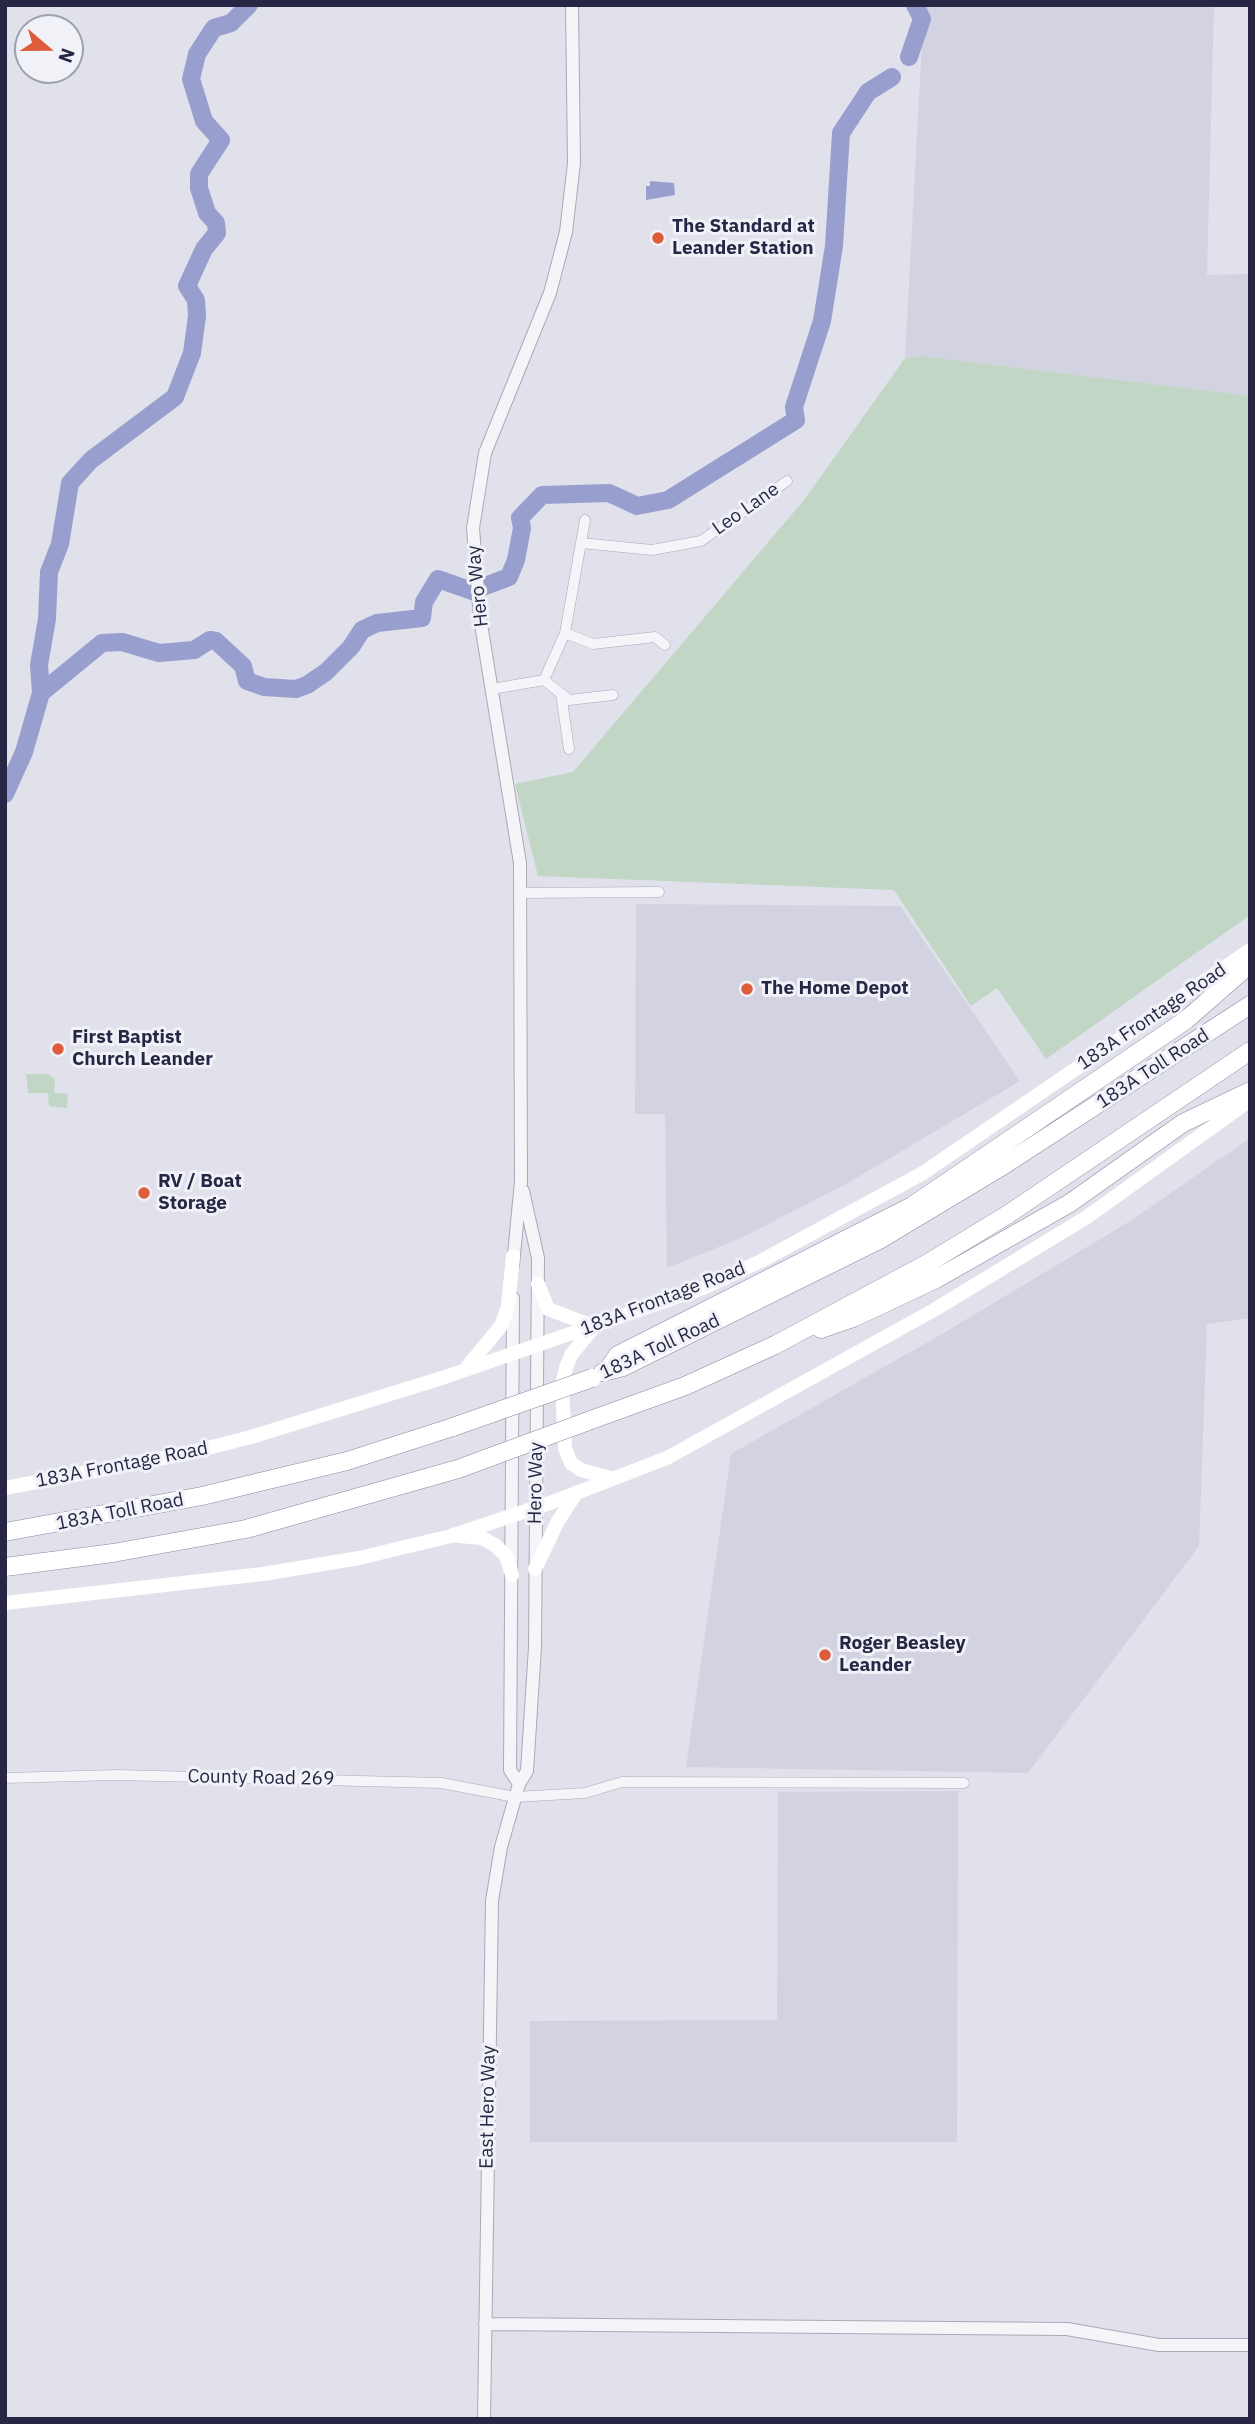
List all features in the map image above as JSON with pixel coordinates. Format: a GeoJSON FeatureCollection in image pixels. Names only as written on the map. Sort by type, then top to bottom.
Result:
{"type":"FeatureCollection","features":[{"type":"Feature","properties":{"kind":"highway"},"geometry":{"type":"LineString","coordinates":[[600,1373],[618,1356],[912,1206],[1177,1027],[1250,964]]}},
{"type":"Feature","properties":{"kind":"highway","name":"183A Toll Road"},"geometry":{"type":"LineString","coordinates":[[5,1532],[202,1496],[348,1461],[623,1367],[879,1240],[1004,1165],[1250,1005]]}},
{"type":"Feature","properties":{"kind":"highway","name":"183A Toll Road"},"geometry":{"type":"LineString","coordinates":[[5,1567],[113,1553],[246,1529],[458,1469],[685,1386],[775,1345],[928,1263],[1007,1215],[1250,1051]]}},
{"type":"Feature","properties":{"kind":"highway"},"geometry":{"type":"LineString","coordinates":[[775,1345],[853,1318],[936,1279],[1070,1203],[1182,1123],[1250,1091]]}},
{"type":"Feature","properties":{"kind":"main road","name":"183A Frontage Road"},"geometry":{"type":"LineString","coordinates":[[5,1488],[184,1454],[251,1437],[463,1371],[704,1288],[923,1172],[1004,1120],[1250,950]]}},
{"type":"Feature","properties":{"kind":"main road"},"geometry":{"type":"LineString","coordinates":[[5,1603],[262,1574],[359,1558],[451,1536],[667,1458],[933,1310],[1087,1217],[1250,1100]]}},
{"type":"Feature","properties":{"kind":"main road"},"geometry":{"type":"LineString","coordinates":[[463,1371],[482,1353],[501,1326],[508,1306],[513,1256]]}},
{"type":"Feature","properties":{"kind":"main road"},"geometry":{"type":"LineString","coordinates":[[538,1284],[548,1309],[561,1317],[594,1327],[571,1355],[566,1368],[562,1385],[565,1448],[571,1462],[581,1470],[613,1478]]}},
{"type":"Feature","properties":{"kind":"main road"},"geometry":{"type":"LineString","coordinates":[[535,1569],[558,1521],[577,1492]]}},
{"type":"Feature","properties":{"kind":"main road"},"geometry":{"type":"LineString","coordinates":[[451,1536],[482,1538],[495,1545],[506,1556],[512,1575]]}},
{"type":"Feature","properties":{"kind":"street","name":"Hero Way"},"geometry":{"type":"LineString","coordinates":[[517,1791],[510,1770],[513,1256],[521,1181],[520,893],[514,813],[478,604],[473,528],[485,453],[550,293],[566,232],[574,163],[572,5]]}},
{"type":"Feature","properties":{"kind":"street","name":"Leo Lane"},"geometry":{"type":"LineString","coordinates":[[581,543],[652,550],[701,541],[786,481]]}},
{"type":"Feature","properties":{"kind":"street"},"geometry":{"type":"LineString","coordinates":[[544,680],[565,633],[585,520]]}},
{"type":"Feature","properties":{"kind":"street"},"geometry":{"type":"LineString","coordinates":[[565,633],[593,644],[655,637],[665,645]]}},
{"type":"Feature","properties":{"kind":"street"},"geometry":{"type":"LineString","coordinates":[[492,689],[544,680],[569,700],[613,695]]}},
{"type":"Feature","properties":{"kind":"street"},"geometry":{"type":"LineString","coordinates":[[561,694],[569,749]]}},
{"type":"Feature","properties":{"kind":"street"},"geometry":{"type":"LineString","coordinates":[[520,893],[659,892]]}},
{"type":"Feature","properties":{"kind":"street","name":"Hero Way"},"geometry":{"type":"LineString","coordinates":[[517,1791],[527,1771],[532,1727],[538,1284],[538,1258],[521,1181]]}},
{"type":"Feature","properties":{"kind":"street","name":"County Road 269"},"geometry":{"type":"LineString","coordinates":[[5,1778],[117,1775],[441,1783],[517,1791],[585,1793],[622,1782],[964,1783]]}},
{"type":"Feature","properties":{"kind":"street","name":"East Hero Way"},"geometry":{"type":"LineString","coordinates":[[484,2419],[492,1901],[501,1847],[517,1791]]}},
{"type":"Feature","properties":{"kind":"street"},"geometry":{"type":"LineString","coordinates":[[485,2324],[1067,2329],[1158,2345],[1250,2345]]}},
{"type":"Feature","properties":{"kind":"shaded area"},"geometry":{"type":"Polygon","coordinates":[[[924,5],[1214,5],[1207,275],[1250,274],[1250,396],[922,356],[905,358],[924,5]]]}},
{"type":"Feature","properties":{"kind":"shaded area","name":"The Home Depot"},"geometry":{"type":"Polygon","coordinates":[[[636,904],[900,906],[1020,1081],[848,1183],[741,1238],[667,1268],[665,1114],[635,1114],[636,904]]]}},
{"type":"Feature","properties":{"kind":"shaded area"},"geometry":{"type":"Polygon","coordinates":[[[1250,1138],[1250,1318],[1207,1324],[1199,1546],[1028,1773],[686,1767],[731,1454],[942,1334],[1132,1220],[1250,1138]]]}},
{"type":"Feature","properties":{"kind":"shaded area"},"geometry":{"type":"Polygon","coordinates":[[[958,1791],[957,2142],[530,2142],[530,2021],[777,2020],[778,1792],[958,1791]]]}},
{"type":"Feature","properties":{"kind":"green space"},"geometry":{"type":"Polygon","coordinates":[[[922,356],[1250,396],[1250,915],[1046,1059],[997,988],[971,1006],[894,890],[538,876],[515,784],[573,772],[804,500],[905,358],[922,356]]]}},
{"type":"Feature","properties":{"kind":"green space"},"geometry":{"type":"Polygon","coordinates":[[[26,1074],[48,1074],[55,1079],[54,1093],[68,1094],[67,1108],[49,1106],[48,1093],[28,1093],[26,1074]]]}},
{"type":"Feature","properties":{"kind":"water"},"geometry":{"type":"Polygon","coordinates":[[[650,181],[674,183],[675,195],[646,200],[646,186],[650,186],[650,181]]]}},
{"type":"Feature","properties":{"kind":"waterway"},"geometry":{"type":"LineString","coordinates":[[5,794],[24,752],[41,693],[39,665],[47,619],[49,572],[60,544],[70,483],[91,460],[175,397],[192,353],[197,316],[196,300],[187,286],[204,249],[217,233],[216,223],[207,213],[199,188],[199,174],[221,140],[204,121],[191,79],[197,54],[214,28],[231,23],[249,5]]}},
{"type":"Feature","properties":{"kind":"waterway"},"geometry":{"type":"LineString","coordinates":[[909,57],[922,19],[915,5]]}},
{"type":"Feature","properties":{"kind":"waterway"},"geometry":{"type":"LineString","coordinates":[[41,693],[102,643],[122,642],[159,653],[194,650],[210,640],[216,641],[243,666],[247,681],[264,687],[296,689],[326,672],[351,647],[362,630],[377,623],[422,618],[424,602],[438,579],[472,591],[509,577],[516,560],[522,528],[520,518],[542,495],[609,493],[637,506],[668,500],[796,420],[794,407],[822,321],[834,246],[841,133],[868,92],[892,77]]}},
{"type":"Feature","properties":{"kind":"place","name":"The Standard at Leander Station"},"geometry":{"type":"Point","coordinates":[658,238]}},
{"type":"Feature","properties":{"kind":"place","name":"The Home Depot"},"geometry":{"type":"Point","coordinates":[747,989]}},
{"type":"Feature","properties":{"kind":"place","name":"First Baptist Church Leander"},"geometry":{"type":"Point","coordinates":[58,1049]}},
{"type":"Feature","properties":{"kind":"place","name":"RV / Boat Storage"},"geometry":{"type":"Point","coordinates":[144,1193]}},
{"type":"Feature","properties":{"kind":"place","name":"Roger Beasley Leander"},"geometry":{"type":"Point","coordinates":[825,1655]}}]}
